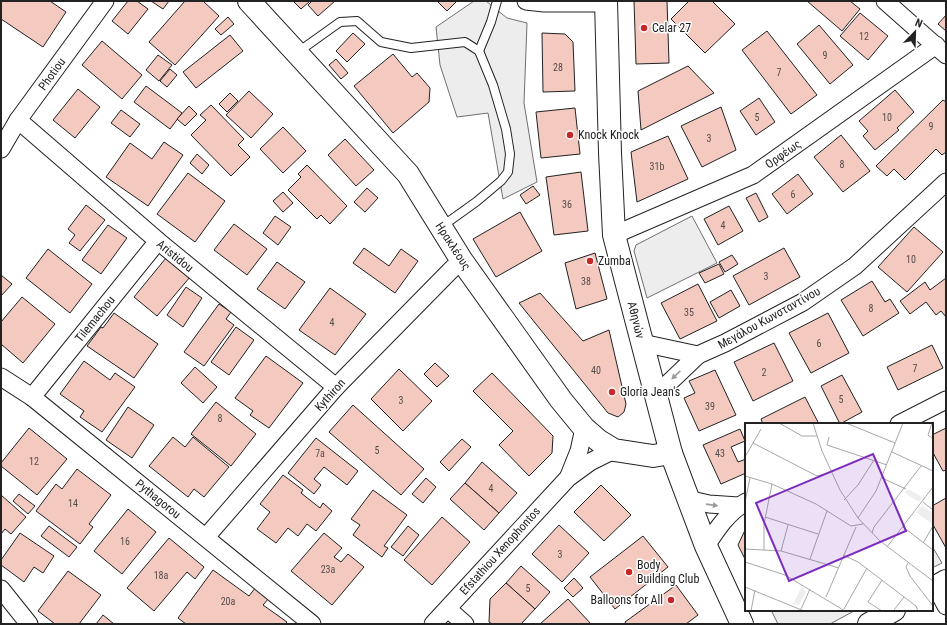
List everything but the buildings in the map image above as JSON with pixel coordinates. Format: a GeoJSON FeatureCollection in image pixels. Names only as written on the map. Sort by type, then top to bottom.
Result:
{"type":"FeatureCollection","features":[{"type":"Feature","properties":{"kind":"street","name":"Photiou"},"geometry":{"type":"LineString","coordinates":[[1,149],[18,120],[105,1]]}},
{"type":"Feature","properties":{"kind":"street","name":"Ηρακλέους"},"geometry":{"type":"LineString","coordinates":[[249,1],[296,54],[408,174],[440,228],[462,261],[561,400],[584,428],[599,441],[614,450],[653,456],[671,454]]}},
{"type":"Feature","properties":{"kind":"street"},"geometry":{"type":"LineString","coordinates":[[526,1],[544,3],[606,2]]}},
{"type":"Feature","properties":{"kind":"street"},"geometry":{"type":"LineString","coordinates":[[885,1],[941,50]]}},
{"type":"Feature","properties":{"kind":"street","name":"Αθηνών"},"geometry":{"type":"LineString","coordinates":[[606,2],[614,235],[671,454],[706,546],[742,624]]}},
{"type":"Feature","properties":{"kind":"street","name":"Ορφέως"},"geometry":{"type":"LineString","coordinates":[[614,235],[753,175],[941,50]]}},
{"type":"Feature","properties":{"kind":"street","name":"Aristidou"},"geometry":{"type":"LineString","coordinates":[[18,120],[158,242],[336,387]]}},
{"type":"Feature","properties":{"kind":"street","name":"Μεγάλου Κωνσταντίνου"},"geometry":{"type":"LineString","coordinates":[[655,396],[698,355],[725,343],[810,297],[855,266],[943,192]]}},
{"type":"Feature","properties":{"kind":"street","name":"Tilemachou"},"geometry":{"type":"LineString","coordinates":[[32,397],[158,242]]}},
{"type":"Feature","properties":{"kind":"street","name":"Kythiron"},"geometry":{"type":"LineString","coordinates":[[206,537],[336,387],[453,268],[462,261]]}},
{"type":"Feature","properties":{"kind":"street"},"geometry":{"type":"LineString","coordinates":[[642,343],[698,355]]}},
{"type":"Feature","properties":{"kind":"street","name":"Pythagorou"},"geometry":{"type":"LineString","coordinates":[[1,377],[32,397],[312,624]]}},
{"type":"Feature","properties":{"kind":"street"},"geometry":{"type":"LineString","coordinates":[[901,423],[946,400]]}},
{"type":"Feature","properties":{"kind":"street","name":"Efstathiou Xenophontos"},"geometry":{"type":"LineString","coordinates":[[568,478],[579,451],[584,428]]}},
{"type":"Feature","properties":{"kind":"street","name":"Efstathiou Xenophontos"},"geometry":{"type":"LineString","coordinates":[[433,624],[568,478],[590,462],[614,450]]}},
{"type":"Feature","properties":{"kind":"street"},"geometry":{"type":"LineString","coordinates":[[687,499],[709,504],[742,504]]}},
{"type":"Feature","properties":{"kind":"street"},"geometry":{"type":"LineString","coordinates":[[706,546],[725,518],[742,504]]}},
{"type":"Feature","properties":{"kind":"street"},"geometry":{"type":"LineString","coordinates":[[938,585],[946,606]]}},
{"type":"Feature","properties":{"kind":"street"},"geometry":{"type":"LineString","coordinates":[[1,589],[29,624]]}},
{"type":"Feature","properties":{"kind":"street"},"geometry":{"type":"LineString","coordinates":[[448,608],[465,624]]}},
{"type":"Feature","properties":{"kind":"street"},"geometry":{"type":"LineString","coordinates":[[869,624],[892,611]]}},
{"type":"Feature","properties":{"kind":"lane"},"geometry":{"type":"LineString","coordinates":[[479,51],[497,1]]}},
{"type":"Feature","properties":{"kind":"lane"},"geometry":{"type":"LineString","coordinates":[[296,54],[340,22],[357,21],[381,42],[411,48],[465,42],[479,51],[493,85],[506,129],[510,154],[508,172],[501,181],[476,202],[440,228]]}},
{"type":"Feature","properties":{"kind":"shaded area"},"geometry":{"type":"Polygon","coordinates":[[[474,1],[486,1],[507,18],[527,23],[524,103],[537,182],[503,199],[488,113],[457,117],[440,65],[436,27],[474,1]]]}},
{"type":"Feature","properties":{"kind":"shaded area"},"geometry":{"type":"Polygon","coordinates":[[[692,216],[717,263],[647,298],[634,251],[636,245],[692,216]]]}},
{"type":"Feature","properties":{"kind":"shaded area"},"geometry":{"type":"Polygon","coordinates":[[[933,548],[942,563],[933,568],[933,548]]]}},
{"type":"Feature","properties":{"kind":"shaded area"},"geometry":{"type":"Polygon","coordinates":[[[772,611],[854,611],[830,624],[778,624],[772,611]]]}},
{"type":"Feature","properties":{"kind":"place","name":"Celar 27"},"geometry":{"type":"Point","coordinates":[644,28]}},
{"type":"Feature","properties":{"kind":"place","name":"Knock Knock"},"geometry":{"type":"Point","coordinates":[570,135]}},
{"type":"Feature","properties":{"kind":"place","name":"Zumba"},"geometry":{"type":"Point","coordinates":[590,261]}},
{"type":"Feature","properties":{"kind":"place","name":"Gloria Jean's"},"geometry":{"type":"Point","coordinates":[612,392]}},
{"type":"Feature","properties":{"kind":"place","name":"Body Building Club"},"geometry":{"type":"Point","coordinates":[629,572]}},
{"type":"Feature","properties":{"kind":"place","name":"Balloons for All"},"geometry":{"type":"Point","coordinates":[671,600]}}]}
